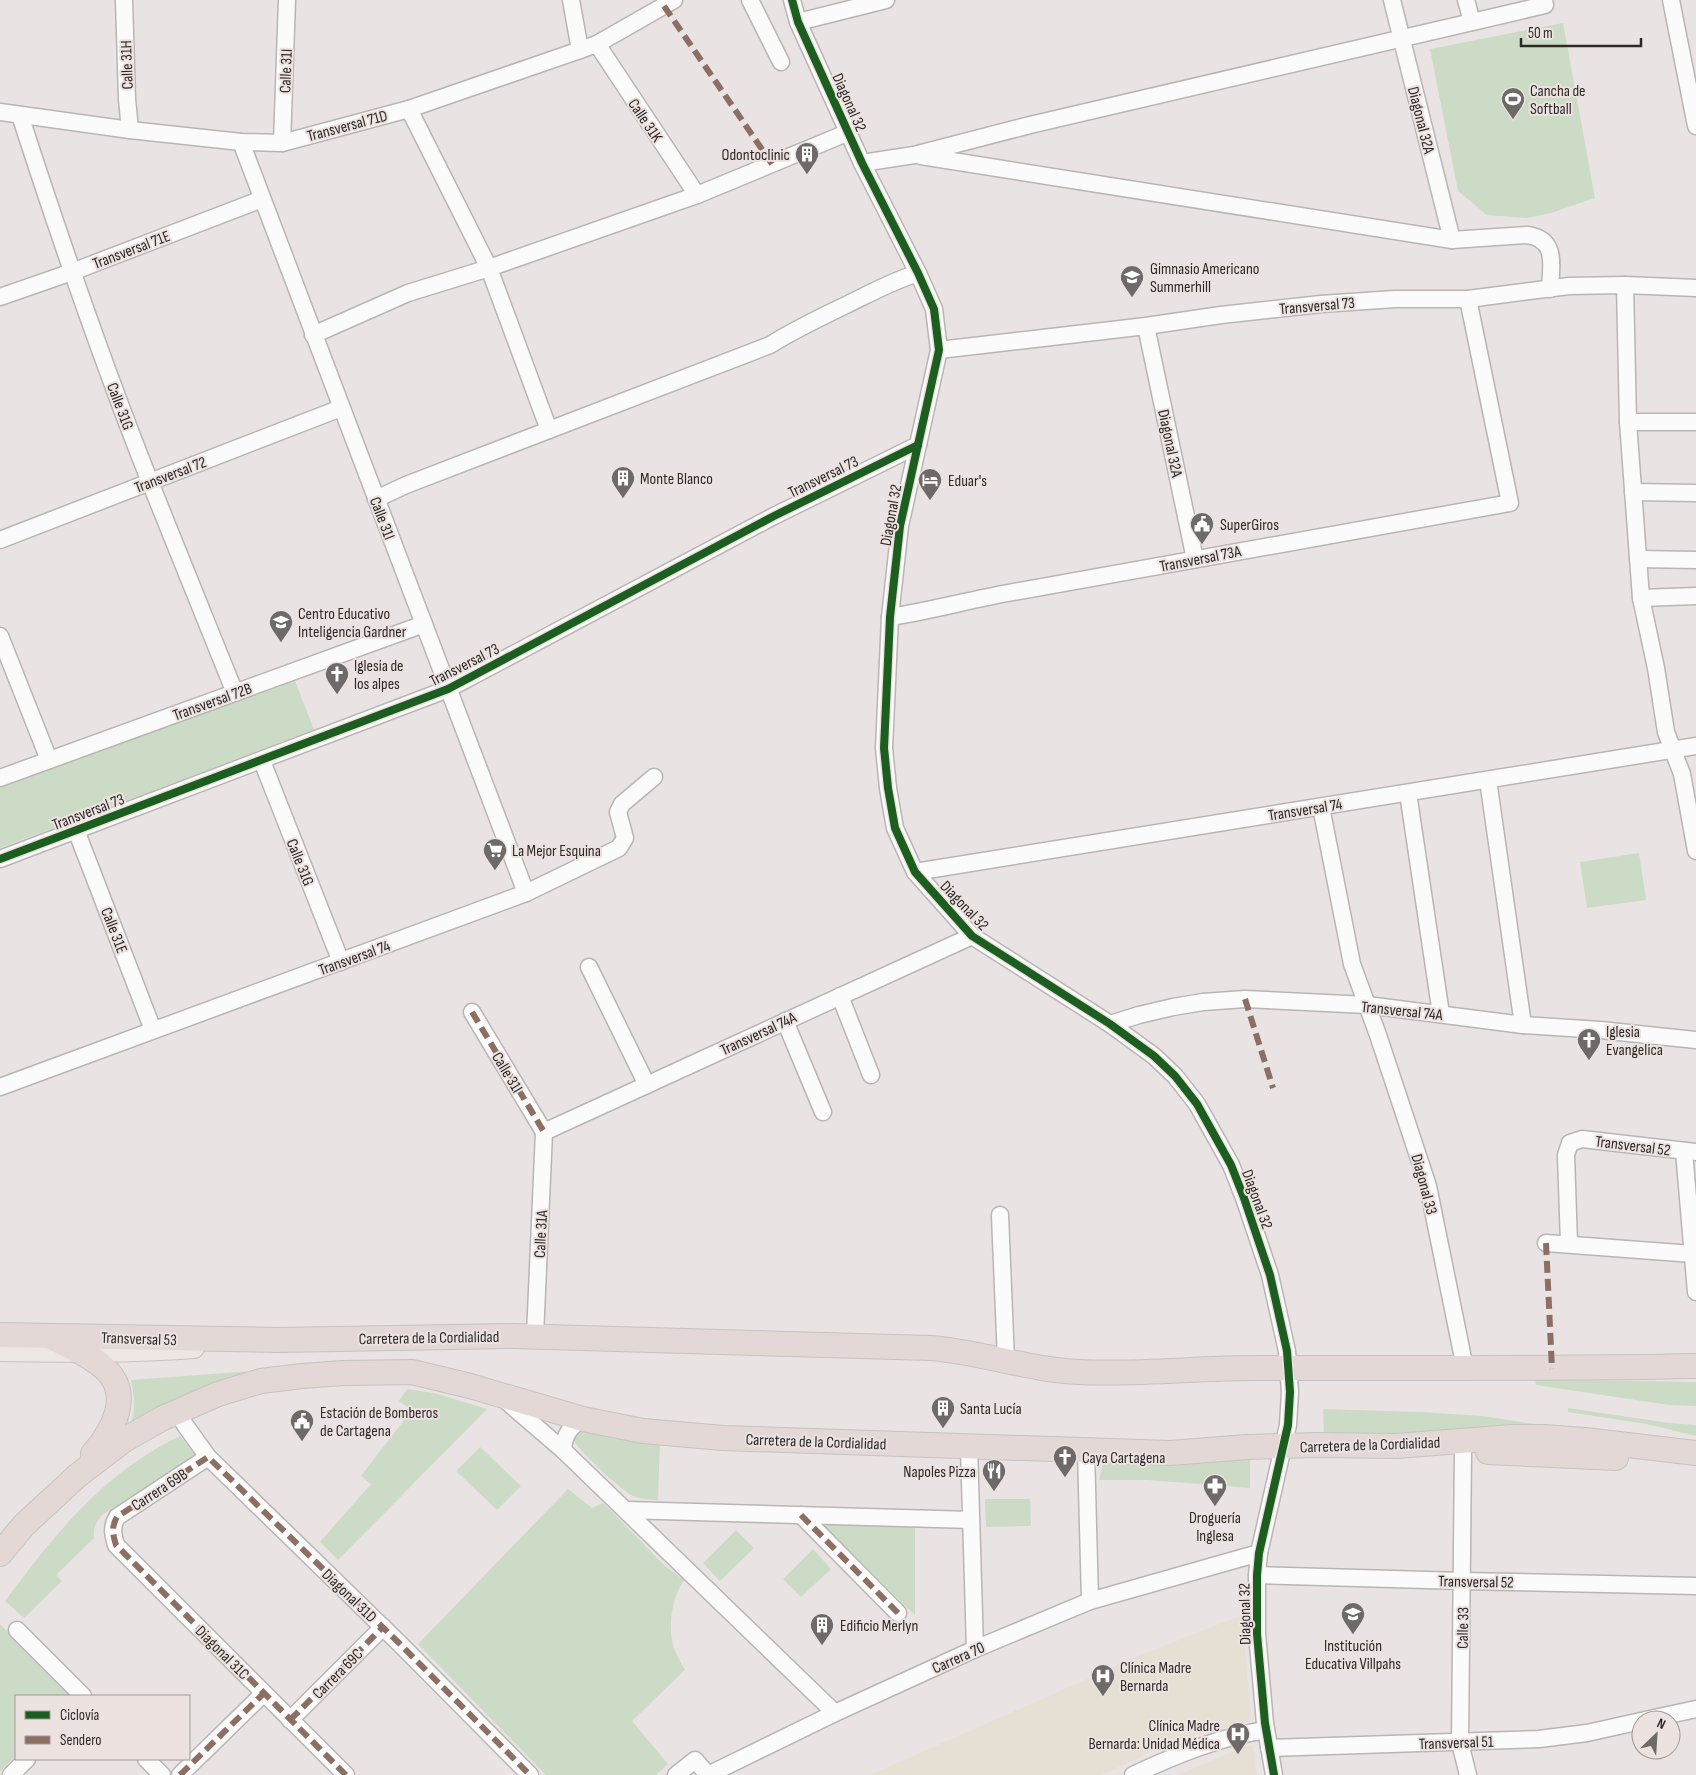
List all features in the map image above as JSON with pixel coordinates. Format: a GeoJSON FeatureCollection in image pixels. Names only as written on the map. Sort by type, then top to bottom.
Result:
{"type":"FeatureCollection","features":[{"type":"Feature","properties":{"kind":"highway","name":"Transversal 53"},"geometry":{"type":"LineString","coordinates":[[0,1335],[278,1340]]}},
{"type":"Feature","properties":{"kind":"highway"},"geometry":{"type":"LineString","coordinates":[[50,1336],[104,1368],[114,1381],[118,1395],[117,1417],[110,1431],[101,1445],[56,1496]]}},
{"type":"Feature","properties":{"kind":"highway","name":"Carretera de la Cordialidad"},"geometry":{"type":"LineString","coordinates":[[278,1340],[535,1336],[931,1348],[970,1353],[1044,1369],[1081,1372],[1211,1368],[1552,1369],[1696,1366]]}},
{"type":"Feature","properties":{"kind":"highway","name":"Carretera de la Cordialidad"},"geometry":{"type":"LineString","coordinates":[[0,1554],[24,1525],[77,1476],[116,1446],[149,1425],[218,1394],[261,1381],[344,1373],[412,1372],[583,1419],[643,1431],[723,1438],[1170,1453],[1284,1446],[1396,1446],[1512,1437],[1543,1437],[1585,1440],[1696,1455]]}},
{"type":"Feature","properties":{"kind":"highway"},"geometry":{"type":"LineString","coordinates":[[1396,1446],[1621,1458],[1696,1455]]}},
{"type":"Feature","properties":{"kind":"main road","name":"Carretera de la Cordialidad"},"geometry":{"type":"LineString","coordinates":[[0,1351],[80,1353],[163,1350],[278,1340]]}},
{"type":"Feature","properties":{"kind":"street","name":"Calle 31H"},"geometry":{"type":"LineString","coordinates":[[124,0],[127,99],[130,130]]}},
{"type":"Feature","properties":{"kind":"street","name":"Calle 31I"},"geometry":{"type":"LineString","coordinates":[[282,142],[287,0]]}},
{"type":"Feature","properties":{"kind":"street"},"geometry":{"type":"LineString","coordinates":[[571,0],[580,50]]}},
{"type":"Feature","properties":{"kind":"street","name":"Transversal 71D"},"geometry":{"type":"LineString","coordinates":[[0,112],[130,130],[241,142],[282,142],[409,109],[580,50],[596,44],[674,0]]}},
{"type":"Feature","properties":{"kind":"street"},"geometry":{"type":"LineString","coordinates":[[750,0],[781,62]]}},
{"type":"Feature","properties":{"kind":"street","name":"Diagonal 32"},"geometry":{"type":"LineString","coordinates":[[792,0],[798,22],[862,163],[918,273],[934,309],[939,350],[900,526],[890,618],[884,748],[895,828],[915,872],[972,936],[1110,1024],[1154,1056],[1174,1076],[1197,1104],[1230,1165],[1244,1198],[1267,1268],[1282,1328],[1289,1368],[1290,1406],[1284,1446],[1260,1553],[1257,1575],[1257,1634],[1266,1730],[1274,1775]]}},
{"type":"Feature","properties":{"kind":"street"},"geometry":{"type":"LineString","coordinates":[[798,22],[886,0]]}},
{"type":"Feature","properties":{"kind":"street","name":"Diagonal 32A"},"geometry":{"type":"LineString","coordinates":[[1392,0],[1452,240]]}},
{"type":"Feature","properties":{"kind":"street"},"geometry":{"type":"LineString","coordinates":[[1466,0],[1472,22]]}},
{"type":"Feature","properties":{"kind":"street"},"geometry":{"type":"LineString","coordinates":[[862,163],[914,155],[1030,125],[1545,5],[1544,0]]}},
{"type":"Feature","properties":{"kind":"street"},"geometry":{"type":"LineString","coordinates":[[1671,0],[1696,126]]}},
{"type":"Feature","properties":{"kind":"street","name":"Calle 31K"},"geometry":{"type":"LineString","coordinates":[[596,44],[697,195]]}},
{"type":"Feature","properties":{"kind":"street"},"geometry":{"type":"LineString","coordinates":[[409,109],[489,268],[549,430]]}},
{"type":"Feature","properties":{"kind":"street","name":"Calle 31G"},"geometry":{"type":"LineString","coordinates":[[20,115],[72,272],[150,482],[235,692]]}},
{"type":"Feature","properties":{"kind":"street"},"geometry":{"type":"LineString","coordinates":[[313,335],[408,293],[489,268],[697,195],[849,132]]}},
{"type":"Feature","properties":{"kind":"street","name":"Calle 31I"},"geometry":{"type":"LineString","coordinates":[[241,142],[526,893]]}},
{"type":"Feature","properties":{"kind":"street"},"geometry":{"type":"LineString","coordinates":[[914,155],[1452,240],[1527,235],[1540,239],[1546,244],[1550,253],[1550,289]]}},
{"type":"Feature","properties":{"kind":"street","name":"Transversal 71E"},"geometry":{"type":"LineString","coordinates":[[0,297],[72,272],[262,199]]}},
{"type":"Feature","properties":{"kind":"street"},"geometry":{"type":"LineString","coordinates":[[376,499],[406,485],[770,346],[788,334],[821,317],[897,280],[918,273]]}},
{"type":"Feature","properties":{"kind":"street"},"geometry":{"type":"LineString","coordinates":[[1625,285],[1628,422],[1642,598],[1666,732],[1682,774],[1696,851]]}},
{"type":"Feature","properties":{"kind":"street","name":"Transversal 73"},"geometry":{"type":"LineString","coordinates":[[939,350],[1321,304],[1395,299],[1468,299],[1568,286],[1625,285],[1696,288]]}},
{"type":"Feature","properties":{"kind":"street","name":"Transversal 73A"},"geometry":{"type":"LineString","coordinates":[[890,618],[1006,593],[1088,580],[1510,503],[1468,299]]}},
{"type":"Feature","properties":{"kind":"street","name":"Diagonal 32A"},"geometry":{"type":"LineString","coordinates":[[1146,326],[1195,559]]}},
{"type":"Feature","properties":{"kind":"street","name":"Transversal 72"},"geometry":{"type":"LineString","coordinates":[[0,540],[341,408]]}},
{"type":"Feature","properties":{"kind":"street"},"geometry":{"type":"LineString","coordinates":[[1628,422],[1696,422]]}},
{"type":"Feature","properties":{"kind":"street","name":"Transversal 73"},"geometry":{"type":"LineString","coordinates":[[0,859],[448,689],[774,516],[918,445]]}},
{"type":"Feature","properties":{"kind":"street"},"geometry":{"type":"LineString","coordinates":[[1634,492],[1696,493]]}},
{"type":"Feature","properties":{"kind":"street"},"geometry":{"type":"LineString","coordinates":[[1638,559],[1696,560]]}},
{"type":"Feature","properties":{"kind":"street"},"geometry":{"type":"LineString","coordinates":[[1642,598],[1696,596]]}},
{"type":"Feature","properties":{"kind":"street","name":"Transversal 72B"},"geometry":{"type":"LineString","coordinates":[[0,778],[424,624]]}},
{"type":"Feature","properties":{"kind":"street"},"geometry":{"type":"LineString","coordinates":[[0,636],[49,760]]}},
{"type":"Feature","properties":{"kind":"street","name":"Transversal 74"},"geometry":{"type":"LineString","coordinates":[[915,872],[1696,746]]}},
{"type":"Feature","properties":{"kind":"street","name":"Calle 31G"},"geometry":{"type":"LineString","coordinates":[[262,761],[341,962]]}},
{"type":"Feature","properties":{"kind":"street","name":"Transversal 74"},"geometry":{"type":"LineString","coordinates":[[0,1087],[526,893],[619,848],[625,838],[618,812],[622,804],[654,778]]}},
{"type":"Feature","properties":{"kind":"street"},"geometry":{"type":"LineString","coordinates":[[1488,780],[1523,1025]]}},
{"type":"Feature","properties":{"kind":"street"},"geometry":{"type":"LineString","coordinates":[[1408,793],[1441,1014]]}},
{"type":"Feature","properties":{"kind":"street","name":"Diagonal 33"},"geometry":{"type":"LineString","coordinates":[[1321,807],[1352,964],[1378,1035],[1428,1186],[1465,1368]]}},
{"type":"Feature","properties":{"kind":"street","name":"Calle 31E"},"geometry":{"type":"LineString","coordinates":[[76,830],[153,1030]]}},
{"type":"Feature","properties":{"kind":"street","name":"Transversal 74A"},"geometry":{"type":"LineString","coordinates":[[544,1132],[972,936]]}},
{"type":"Feature","properties":{"kind":"street"},"geometry":{"type":"LineString","coordinates":[[589,967],[647,1085]]}},
{"type":"Feature","properties":{"kind":"street"},"geometry":{"type":"LineString","coordinates":[[840,996],[871,1075]]}},
{"type":"Feature","properties":{"kind":"street","name":"Transversal 74A"},"geometry":{"type":"LineString","coordinates":[[1110,1024],[1173,1007],[1203,1002],[1245,999],[1367,1005],[1523,1025],[1600,1030],[1696,1040]]}},
{"type":"Feature","properties":{"kind":"street","name":"Calle 31I"},"geometry":{"type":"LineString","coordinates":[[472,1012],[544,1132]]}},
{"type":"Feature","properties":{"kind":"street"},"geometry":{"type":"LineString","coordinates":[[785,1021],[822,1112]]}},
{"type":"Feature","properties":{"kind":"street","name":"Calle 31A"},"geometry":{"type":"LineString","coordinates":[[535,1336],[544,1132]]}},
{"type":"Feature","properties":{"kind":"street","name":"Transversal 52"},"geometry":{"type":"LineString","coordinates":[[1569,1244],[1566,1155],[1570,1143],[1582,1139],[1690,1151]]}},
{"type":"Feature","properties":{"kind":"street"},"geometry":{"type":"LineString","coordinates":[[1690,1151],[1696,1292]]}},
{"type":"Feature","properties":{"kind":"street"},"geometry":{"type":"LineString","coordinates":[[1000,1215],[1006,1361]]}},
{"type":"Feature","properties":{"kind":"street"},"geometry":{"type":"LineString","coordinates":[[1546,1242],[1693,1254]]}},
{"type":"Feature","properties":{"kind":"street"},"geometry":{"type":"LineString","coordinates":[[499,1395],[563,1450],[835,1713]]}},
{"type":"Feature","properties":{"kind":"street","name":"Diagonal 31D"},"geometry":{"type":"LineString","coordinates":[[177,1411],[208,1457],[383,1627],[530,1775]]}},
{"type":"Feature","properties":{"kind":"street"},"geometry":{"type":"LineString","coordinates":[[563,1450],[566,1434],[571,1427],[583,1419]]}},
{"type":"Feature","properties":{"kind":"street"},"geometry":{"type":"LineString","coordinates":[[969,1447],[975,1649]]}},
{"type":"Feature","properties":{"kind":"street"},"geometry":{"type":"LineString","coordinates":[[1086,1450],[1090,1601]]}},
{"type":"Feature","properties":{"kind":"street","name":"Calle 33"},"geometry":{"type":"LineString","coordinates":[[1463,1451],[1460,1743],[1468,1775]]}},
{"type":"Feature","properties":{"kind":"street","name":"Carrera 69B"},"geometry":{"type":"LineString","coordinates":[[113,1524],[117,1517],[208,1457]]}},
{"type":"Feature","properties":{"kind":"street"},"geometry":{"type":"LineString","coordinates":[[626,1510],[971,1520]]}},
{"type":"Feature","properties":{"kind":"street"},"geometry":{"type":"LineString","coordinates":[[801,1515],[898,1613]]}},
{"type":"Feature","properties":{"kind":"street","name":"Diagonal 31C"},"geometry":{"type":"LineString","coordinates":[[113,1524],[116,1545],[346,1775]]}},
{"type":"Feature","properties":{"kind":"street","name":"Carrera 70"},"geometry":{"type":"LineString","coordinates":[[676,1775],[695,1760],[708,1775],[835,1713],[975,1649],[1090,1601],[1260,1553]]}},
{"type":"Feature","properties":{"kind":"street","name":"Transversal 52"},"geometry":{"type":"LineString","coordinates":[[1257,1575],[1696,1586]]}},
{"type":"Feature","properties":{"kind":"street","name":"Carrera 69C"},"geometry":{"type":"LineString","coordinates":[[290,1720],[383,1627]]}},
{"type":"Feature","properties":{"kind":"street"},"geometry":{"type":"LineString","coordinates":[[17,1630],[82,1695]]}},
{"type":"Feature","properties":{"kind":"street"},"geometry":{"type":"LineString","coordinates":[[180,1775],[264,1693]]}},
{"type":"Feature","properties":{"kind":"street","name":"Transversal 51"},"geometry":{"type":"LineString","coordinates":[[1681,1711],[1696,1708]]}},
{"type":"Feature","properties":{"kind":"street","name":"Transversal 51"},"geometry":{"type":"LineString","coordinates":[[1269,1748],[1538,1739],[1587,1733],[1631,1723]]}},
{"type":"Feature","properties":{"kind":"street"},"geometry":{"type":"LineString","coordinates":[[1133,1775],[1194,1748],[1248,1732],[1266,1730]]}},
{"type":"Feature","properties":{"kind":"street"},"geometry":{"type":"LineString","coordinates":[[11,1775],[26,1760]]}},
{"type":"Feature","properties":{"kind":"street"},"geometry":{"type":"LineString","coordinates":[[147,1760],[162,1775]]}},
{"type":"Feature","properties":{"kind":"shaded area","name":"Clínica Madre Bernarda"},"geometry":{"type":"Polygon","coordinates":[[[1242,1615],[1251,1721],[1172,1742],[1102,1775],[870,1775],[1146,1653],[1242,1615]]]}},
{"type":"Feature","properties":{"kind":"shaded area","name":"Clínica Madre Bernarda: Unidad Médica"},"geometry":{"type":"Polygon","coordinates":[[[1246,1746],[1253,1746],[1257,1775],[1178,1775],[1246,1746]]]}},
{"type":"Feature","properties":{"kind":"green space","name":"Cancha de Softball"},"geometry":{"type":"Polygon","coordinates":[[[1563,23],[1595,198],[1551,213],[1527,218],[1487,215],[1458,191],[1430,49],[1563,23]]]}},
{"type":"Feature","properties":{"kind":"green space"},"geometry":{"type":"Polygon","coordinates":[[[294,678],[314,730],[0,848],[0,788],[294,678]]]}},
{"type":"Feature","properties":{"kind":"green space"},"geometry":{"type":"Polygon","coordinates":[[[1639,853],[1646,900],[1587,908],[1580,862],[1639,853]]]}},
{"type":"Feature","properties":{"kind":"green space"},"geometry":{"type":"Polygon","coordinates":[[[252,1371],[185,1398],[131,1424],[134,1402],[131,1380],[252,1371]]]}},
{"type":"Feature","properties":{"kind":"green space"},"geometry":{"type":"Polygon","coordinates":[[[1535,1379],[1696,1382],[1696,1406],[1669,1405],[1536,1385],[1535,1379]]]}},
{"type":"Feature","properties":{"kind":"green space"},"geometry":{"type":"Polygon","coordinates":[[[407,1389],[434,1393],[487,1409],[338,1560],[320,1542],[371,1484],[361,1476],[412,1410],[399,1401],[407,1389]]]}},
{"type":"Feature","properties":{"kind":"green space"},"geometry":{"type":"Polygon","coordinates":[[[1568,1408],[1669,1423],[1696,1425],[1696,1436],[1647,1424],[1568,1412],[1568,1408]]]}},
{"type":"Feature","properties":{"kind":"green space"},"geometry":{"type":"Polygon","coordinates":[[[1323,1409],[1483,1416],[1567,1429],[1470,1429],[1324,1437],[1323,1409]]]}},
{"type":"Feature","properties":{"kind":"green space"},"geometry":{"type":"Polygon","coordinates":[[[581,1427],[660,1441],[658,1500],[644,1499],[631,1495],[582,1452],[574,1440],[575,1434],[581,1427]]]}},
{"type":"Feature","properties":{"kind":"green space"},"geometry":{"type":"Polygon","coordinates":[[[180,1436],[197,1457],[102,1515],[95,1525],[94,1538],[56,1575],[62,1581],[24,1618],[5,1601],[43,1552],[82,1507],[127,1468],[152,1451],[180,1436]]]}},
{"type":"Feature","properties":{"kind":"green space"},"geometry":{"type":"Polygon","coordinates":[[[480,1447],[521,1486],[497,1510],[456,1471],[480,1447]]]}},
{"type":"Feature","properties":{"kind":"green space"},"geometry":{"type":"Polygon","coordinates":[[[1106,1459],[1250,1460],[1250,1488],[1148,1480],[1099,1480],[1106,1459]]]}},
{"type":"Feature","properties":{"kind":"green space"},"geometry":{"type":"Polygon","coordinates":[[[568,1489],[592,1508],[603,1503],[665,1566],[684,1580],[674,1602],[671,1628],[674,1648],[685,1670],[632,1721],[668,1764],[656,1775],[546,1775],[418,1644],[568,1489]]]}},
{"type":"Feature","properties":{"kind":"green space"},"geometry":{"type":"Polygon","coordinates":[[[985,1499],[1030,1499],[1031,1526],[986,1527],[985,1499]]]}},
{"type":"Feature","properties":{"kind":"green space"},"geometry":{"type":"Polygon","coordinates":[[[822,1524],[915,1527],[915,1615],[822,1524]]]}},
{"type":"Feature","properties":{"kind":"green space"},"geometry":{"type":"Polygon","coordinates":[[[736,1530],[754,1548],[720,1581],[703,1563],[736,1530]]]}},
{"type":"Feature","properties":{"kind":"green space"},"geometry":{"type":"Polygon","coordinates":[[[813,1549],[831,1569],[801,1597],[783,1579],[813,1549]]]}},
{"type":"Feature","properties":{"kind":"green space"},"geometry":{"type":"Polygon","coordinates":[[[0,1624],[71,1695],[15,1695],[15,1756],[0,1772],[0,1624]]]}},
{"type":"Feature","properties":{"kind":"marked path"},"geometry":{"type":"LineString","coordinates":[[664,6],[772,164]]}},
{"type":"Feature","properties":{"kind":"marked path"},"geometry":{"type":"LineString","coordinates":[[1245,999],[1273,1088]]}},
{"type":"Feature","properties":{"kind":"marked path"},"geometry":{"type":"LineString","coordinates":[[472,1012],[544,1132]]}},
{"type":"Feature","properties":{"kind":"marked path"},"geometry":{"type":"LineString","coordinates":[[1546,1243],[1552,1369]]}},
{"type":"Feature","properties":{"kind":"marked path"},"geometry":{"type":"LineString","coordinates":[[346,1775],[116,1545],[113,1531],[117,1517],[208,1457],[399,1643],[530,1775]]}},
{"type":"Feature","properties":{"kind":"marked path"},"geometry":{"type":"LineString","coordinates":[[801,1515],[898,1613]]}},
{"type":"Feature","properties":{"kind":"marked path"},"geometry":{"type":"LineString","coordinates":[[290,1720],[383,1627]]}},
{"type":"Feature","properties":{"kind":"marked path"},"geometry":{"type":"LineString","coordinates":[[180,1775],[264,1693]]}},
{"type":"Feature","properties":{"kind":"cycle path"},"geometry":{"type":"LineString","coordinates":[[792,0],[798,22],[862,163],[918,273],[934,309],[939,350],[900,526],[890,617],[884,748],[895,828],[915,872],[972,936],[1110,1024],[1154,1056],[1175,1076],[1197,1104],[1231,1165],[1270,1275],[1287,1351],[1290,1392],[1288,1425],[1259,1553],[1257,1575],[1257,1634],[1265,1723],[1274,1775]]}},
{"type":"Feature","properties":{"kind":"cycle path"},"geometry":{"type":"LineString","coordinates":[[0,859],[448,689],[774,516],[918,445]]}},
{"type":"Feature","properties":{"kind":"place","name":"Cancha de Softball"},"geometry":{"type":"Point","coordinates":[1513,120]}},
{"type":"Feature","properties":{"kind":"place","name":"Odontoclinic"},"geometry":{"type":"Point","coordinates":[807,175]}},
{"type":"Feature","properties":{"kind":"place","name":"Gimnasio Americano Summerhill"},"geometry":{"type":"Point","coordinates":[1132,298]}},
{"type":"Feature","properties":{"kind":"place","name":"Monte Blanco"},"geometry":{"type":"Point","coordinates":[623,499]}},
{"type":"Feature","properties":{"kind":"place","name":"Eduar's"},"geometry":{"type":"Point","coordinates":[930,501]}},
{"type":"Feature","properties":{"kind":"place","name":"SuperGiros"},"geometry":{"type":"Point","coordinates":[1202,545]}},
{"type":"Feature","properties":{"kind":"place","name":"Centro Educativo Inteligencia Gardner"},"geometry":{"type":"Point","coordinates":[281,643]}},
{"type":"Feature","properties":{"kind":"place","name":"Iglesia de los alpes"},"geometry":{"type":"Point","coordinates":[337,695]}},
{"type":"Feature","properties":{"kind":"place","name":"La Mejor Esquina"},"geometry":{"type":"Point","coordinates":[495,871]}},
{"type":"Feature","properties":{"kind":"place","name":"Iglesia Evangelica"},"geometry":{"type":"Point","coordinates":[1589,1061]}},
{"type":"Feature","properties":{"kind":"place","name":"Santa Lucía"},"geometry":{"type":"Point","coordinates":[943,1429]}},
{"type":"Feature","properties":{"kind":"place","name":"Estación de Bomberos de Cartagena"},"geometry":{"type":"Point","coordinates":[302,1442]}},
{"type":"Feature","properties":{"kind":"place","name":"Caya Cartagena"},"geometry":{"type":"Point","coordinates":[1065,1478]}},
{"type":"Feature","properties":{"kind":"place","name":"Napoles Pizza"},"geometry":{"type":"Point","coordinates":[994,1492]}},
{"type":"Feature","properties":{"kind":"place","name":"Droguería Inglesa"},"geometry":{"type":"Point","coordinates":[1215,1507]}},
{"type":"Feature","properties":{"kind":"place","name":"Institución Educativa Villpahs"},"geometry":{"type":"Point","coordinates":[1353,1635]}},
{"type":"Feature","properties":{"kind":"place","name":"Edificio Merlyn"},"geometry":{"type":"Point","coordinates":[822,1646]}},
{"type":"Feature","properties":{"kind":"place","name":"Clínica Madre Bernarda"},"geometry":{"type":"Point","coordinates":[1103,1697]}},
{"type":"Feature","properties":{"kind":"place","name":"Clínica Madre Bernarda: Unidad Médica"},"geometry":{"type":"Point","coordinates":[1238,1755]}}]}
